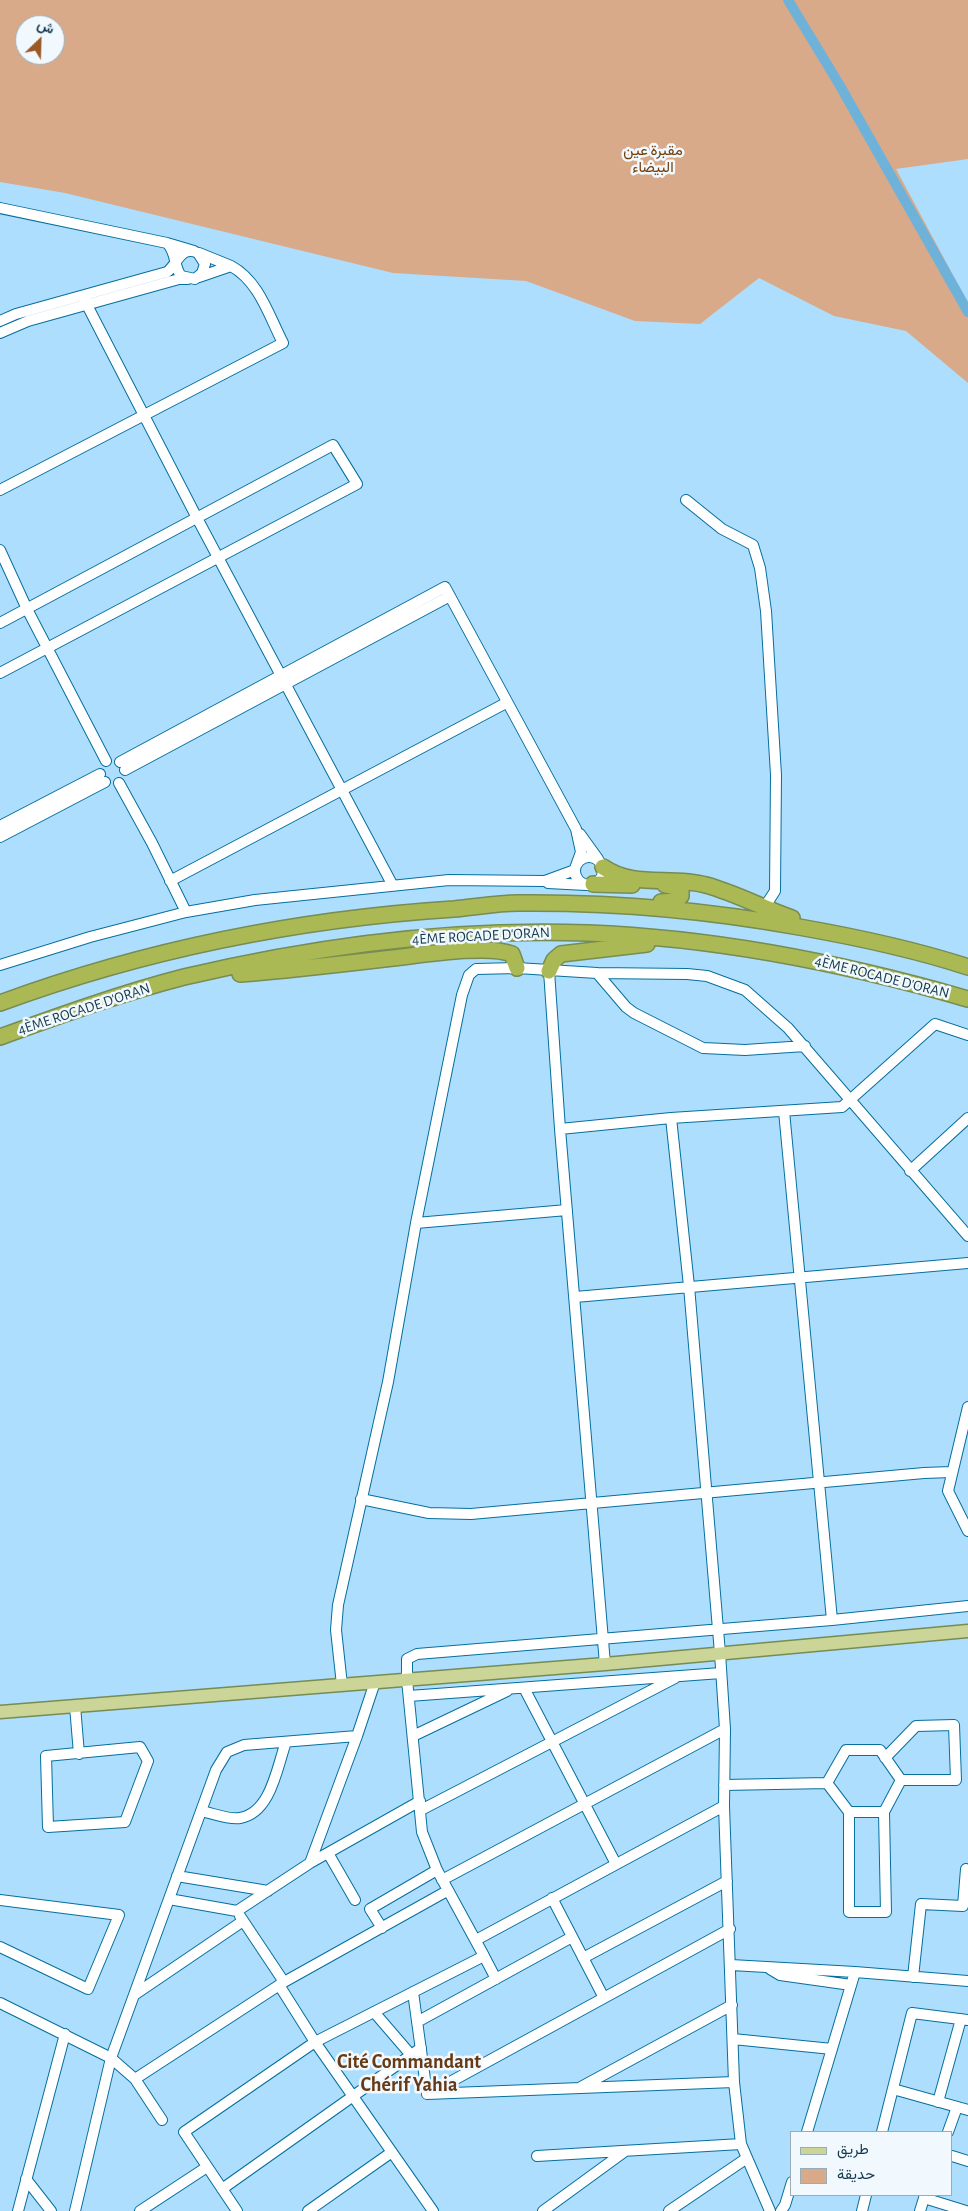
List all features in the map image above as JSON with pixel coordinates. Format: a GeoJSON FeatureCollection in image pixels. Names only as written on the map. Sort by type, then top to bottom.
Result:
{"type":"FeatureCollection","features":[{"type":"Feature","properties":{"kind":"highway"},"geometry":{"type":"LineString","coordinates":[[600,863],[629,880],[690,881],[706,885],[828,932]]}},
{"type":"Feature","properties":{"kind":"highway"},"geometry":{"type":"LineString","coordinates":[[591,884],[670,885],[677,886],[682,892],[679,899],[674,901],[629,906]]}},
{"type":"Feature","properties":{"kind":"highway","name":"4ÈME ROCADE D'ORAN"},"geometry":{"type":"LineString","coordinates":[[0,1004],[171,950],[274,929],[400,912],[515,903],[629,906],[722,914],[828,932],[910,950],[968,967]]}},
{"type":"Feature","properties":{"kind":"highway","name":"4ÈME ROCADE D'ORAN"},"geometry":{"type":"LineString","coordinates":[[0,1036],[94,1004],[184,978],[314,952],[420,938],[481,934],[586,933],[685,941],[811,960],[896,979],[968,999]]}},
{"type":"Feature","properties":{"kind":"highway"},"geometry":{"type":"LineString","coordinates":[[549,971],[558,956],[571,951],[685,941]]}},
{"type":"Feature","properties":{"kind":"highway"},"geometry":{"type":"LineString","coordinates":[[184,978],[294,970],[459,951],[503,950],[512,954],[517,968]]}},
{"type":"Feature","properties":{"kind":"main road"},"geometry":{"type":"LineString","coordinates":[[0,1712],[605,1664],[968,1631]]}},
{"type":"Feature","properties":{"kind":"street"},"geometry":{"type":"LineString","coordinates":[[0,208],[167,244],[196,252],[231,266],[242,272],[252,283],[283,343],[0,490]]}},
{"type":"Feature","properties":{"kind":"street"},"geometry":{"type":"LineString","coordinates":[[167,244],[172,248],[181,276],[194,278]]}},
{"type":"Feature","properties":{"kind":"street"},"geometry":{"type":"LineString","coordinates":[[0,333],[28,321],[167,272],[181,254],[196,252]]}},
{"type":"Feature","properties":{"kind":"street"},"geometry":{"type":"LineString","coordinates":[[194,278],[205,264],[196,252]]}},
{"type":"Feature","properties":{"kind":"street"},"geometry":{"type":"LineString","coordinates":[[0,322],[24,312],[179,279],[194,278],[231,266]]}},
{"type":"Feature","properties":{"kind":"street"},"geometry":{"type":"LineString","coordinates":[[86,300],[143,416],[392,884]]}},
{"type":"Feature","properties":{"kind":"street"},"geometry":{"type":"LineString","coordinates":[[0,623],[333,445],[357,484],[0,673]]}},
{"type":"Feature","properties":{"kind":"street"},"geometry":{"type":"LineString","coordinates":[[686,500],[722,529],[753,546],[760,568],[766,611],[776,775],[775,891],[764,908]]}},
{"type":"Feature","properties":{"kind":"street"},"geometry":{"type":"LineString","coordinates":[[0,550],[27,609],[106,761]]}},
{"type":"Feature","properties":{"kind":"street"},"geometry":{"type":"LineString","coordinates":[[0,965],[90,937],[186,912],[255,900],[392,884],[448,880],[545,881],[560,885],[591,884],[602,875],[600,863],[585,839],[576,829],[447,592],[122,766]]}},
{"type":"Feature","properties":{"kind":"street"},"geometry":{"type":"LineString","coordinates":[[170,881],[506,703]]}},
{"type":"Feature","properties":{"kind":"street"},"geometry":{"type":"LineString","coordinates":[[113,760],[122,766],[124,777],[119,783],[112,785],[102,778],[102,767],[106,761],[113,760]]}},
{"type":"Feature","properties":{"kind":"street"},"geometry":{"type":"LineString","coordinates":[[0,826],[102,778]]}},
{"type":"Feature","properties":{"kind":"street"},"geometry":{"type":"LineString","coordinates":[[0,836],[102,778]]}},
{"type":"Feature","properties":{"kind":"street"},"geometry":{"type":"LineString","coordinates":[[119,783],[186,912]]}},
{"type":"Feature","properties":{"kind":"street"},"geometry":{"type":"LineString","coordinates":[[576,829],[581,852],[576,866],[577,878],[591,884]]}},
{"type":"Feature","properties":{"kind":"street"},"geometry":{"type":"LineString","coordinates":[[545,881],[576,866],[585,857],[600,863]]}},
{"type":"Feature","properties":{"kind":"street"},"geometry":{"type":"LineString","coordinates":[[342,1685],[336,1630],[338,1605],[360,1499],[388,1382],[416,1223],[465,983],[469,975],[476,969],[517,968],[597,973],[687,974],[707,976],[745,990],[761,1002],[804,1046],[850,1102],[968,1236]]}},
{"type":"Feature","properties":{"kind":"street"},"geometry":{"type":"LineString","coordinates":[[549,971],[560,1128],[593,1502],[605,1664]]}},
{"type":"Feature","properties":{"kind":"street"},"geometry":{"type":"LineString","coordinates":[[597,973],[634,1013],[703,1048],[745,1050],[804,1046]]}},
{"type":"Feature","properties":{"kind":"street"},"geometry":{"type":"LineString","coordinates":[[560,1128],[671,1118],[826,1110],[842,1107],[850,1102],[935,1024],[968,1035]]}},
{"type":"Feature","properties":{"kind":"street"},"geometry":{"type":"LineString","coordinates":[[784,1111],[832,1620]]}},
{"type":"Feature","properties":{"kind":"street"},"geometry":{"type":"LineString","coordinates":[[671,1118],[689,1286],[720,1653],[724,1729],[724,1806],[730,1929],[734,2082],[741,2144],[770,2211]]}},
{"type":"Feature","properties":{"kind":"street"},"geometry":{"type":"LineString","coordinates":[[910,1170],[968,1118]]}},
{"type":"Feature","properties":{"kind":"street"},"geometry":{"type":"LineString","coordinates":[[416,1223],[567,1210]]}},
{"type":"Feature","properties":{"kind":"street"},"geometry":{"type":"LineString","coordinates":[[575,1297],[968,1263]]}},
{"type":"Feature","properties":{"kind":"street"},"geometry":{"type":"LineString","coordinates":[[968,1407],[948,1490],[949,1497],[968,1531]]}},
{"type":"Feature","properties":{"kind":"street"},"geometry":{"type":"LineString","coordinates":[[360,1499],[429,1513],[452,1514],[951,1472]]}},
{"type":"Feature","properties":{"kind":"street"},"geometry":{"type":"LineString","coordinates":[[496,1978],[436,1870],[422,1832],[406,1680],[407,1659],[417,1654],[832,1620],[968,1606]]}},
{"type":"Feature","properties":{"kind":"street"},"geometry":{"type":"LineString","coordinates":[[409,1696],[721,1673]]}},
{"type":"Feature","properties":{"kind":"street"},"geometry":{"type":"LineString","coordinates":[[236,1911],[328,1853],[552,1742],[679,1676]]}},
{"type":"Feature","properties":{"kind":"street"},"geometry":{"type":"LineString","coordinates":[[310,1863],[358,1736],[375,1682]]}},
{"type":"Feature","properties":{"kind":"street"},"geometry":{"type":"LineString","coordinates":[[524,1688],[616,1864]]}},
{"type":"Feature","properties":{"kind":"street"},"geometry":{"type":"LineString","coordinates":[[413,1736],[511,1689]]}},
{"type":"Feature","properties":{"kind":"street"},"geometry":{"type":"LineString","coordinates":[[76,1706],[79,1754]]}},
{"type":"Feature","properties":{"kind":"street"},"geometry":{"type":"LineString","coordinates":[[885,1758],[916,1726],[954,1725],[956,1780],[901,1780]]}},
{"type":"Feature","properties":{"kind":"street"},"geometry":{"type":"LineString","coordinates":[[442,1880],[724,1729]]}},
{"type":"Feature","properties":{"kind":"street"},"geometry":{"type":"LineString","coordinates":[[75,2211],[110,2058],[216,1770],[227,1752],[244,1745],[358,1736]]}},
{"type":"Feature","properties":{"kind":"street"},"geometry":{"type":"LineString","coordinates":[[201,1811],[238,1819],[253,1814],[264,1803],[286,1742]]}},
{"type":"Feature","properties":{"kind":"street"},"geometry":{"type":"LineString","coordinates":[[140,1747],[148,1761],[125,1822],[48,1827],[46,1756],[79,1754],[140,1747]]}},
{"type":"Feature","properties":{"kind":"street"},"geometry":{"type":"LineString","coordinates":[[827,1783],[846,1750],[880,1750],[901,1780]]}},
{"type":"Feature","properties":{"kind":"street"},"geometry":{"type":"LineString","coordinates":[[827,1783],[849,1812],[849,1912],[886,1912],[884,1812],[901,1780]]}},
{"type":"Feature","properties":{"kind":"street"},"geometry":{"type":"LineString","coordinates":[[724,1785],[827,1783]]}},
{"type":"Feature","properties":{"kind":"street"},"geometry":{"type":"LineString","coordinates":[[476,1940],[724,1806]]}},
{"type":"Feature","properties":{"kind":"street"},"geometry":{"type":"LineString","coordinates":[[849,1812],[884,1812]]}},
{"type":"Feature","properties":{"kind":"street"},"geometry":{"type":"LineString","coordinates":[[328,1853],[354,1900]]}},
{"type":"Feature","properties":{"kind":"street"},"geometry":{"type":"LineString","coordinates":[[382,1928],[370,1909],[436,1870]]}},
{"type":"Feature","properties":{"kind":"street"},"geometry":{"type":"LineString","coordinates":[[914,1976],[921,1904],[963,1906],[966,1870]]}},
{"type":"Feature","properties":{"kind":"street"},"geometry":{"type":"LineString","coordinates":[[177,1876],[268,1891]]}},
{"type":"Feature","properties":{"kind":"street"},"geometry":{"type":"LineString","coordinates":[[583,1958],[727,1881]]}},
{"type":"Feature","properties":{"kind":"street"},"geometry":{"type":"LineString","coordinates":[[135,2079],[281,1983],[447,1891]]}},
{"type":"Feature","properties":{"kind":"street"},"geometry":{"type":"LineString","coordinates":[[552,1898],[604,1998]]}},
{"type":"Feature","properties":{"kind":"street"},"geometry":{"type":"LineString","coordinates":[[169,1899],[236,1911],[315,2042],[432,2211]]}},
{"type":"Feature","properties":{"kind":"street"},"geometry":{"type":"LineString","coordinates":[[0,1900],[119,1915],[88,1989],[0,1947]]}},
{"type":"Feature","properties":{"kind":"street"},"geometry":{"type":"LineString","coordinates":[[134,1995],[243,1920]]}},
{"type":"Feature","properties":{"kind":"street"},"geometry":{"type":"LineString","coordinates":[[427,2094],[730,1929]]}},
{"type":"Feature","properties":{"kind":"street"},"geometry":{"type":"LineString","coordinates":[[417,2022],[572,1937]]}},
{"type":"Feature","properties":{"kind":"street"},"geometry":{"type":"LineString","coordinates":[[237,2211],[184,2132],[315,2042],[484,1956]]}},
{"type":"Feature","properties":{"kind":"street"},"geometry":{"type":"LineString","coordinates":[[731,1965],[968,1981]]}},
{"type":"Feature","properties":{"kind":"street"},"geometry":{"type":"LineString","coordinates":[[767,1967],[780,1975],[851,1985]]}},
{"type":"Feature","properties":{"kind":"street"},"geometry":{"type":"LineString","coordinates":[[807,2131],[855,1972]]}},
{"type":"Feature","properties":{"kind":"street"},"geometry":{"type":"LineString","coordinates":[[413,1992],[427,2094]]}},
{"type":"Feature","properties":{"kind":"street"},"geometry":{"type":"LineString","coordinates":[[0,2003],[110,2058],[135,2079],[162,2120]]}},
{"type":"Feature","properties":{"kind":"street"},"geometry":{"type":"LineString","coordinates":[[578,2088],[732,2005]]}},
{"type":"Feature","properties":{"kind":"street"},"geometry":{"type":"LineString","coordinates":[[374,2012],[411,2055]]}},
{"type":"Feature","properties":{"kind":"street"},"geometry":{"type":"LineString","coordinates":[[882,2131],[912,2013],[964,2019],[938,2102]]}},
{"type":"Feature","properties":{"kind":"street"},"geometry":{"type":"LineString","coordinates":[[18,2211],[65,2034]]}},
{"type":"Feature","properties":{"kind":"street"},"geometry":{"type":"LineString","coordinates":[[733,2039],[832,2049]]}},
{"type":"Feature","properties":{"kind":"street"},"geometry":{"type":"LineString","coordinates":[[222,2189],[421,2048]]}},
{"type":"Feature","properties":{"kind":"street"},"geometry":{"type":"LineString","coordinates":[[427,2094],[734,2082]]}},
{"type":"Feature","properties":{"kind":"street"},"geometry":{"type":"LineString","coordinates":[[893,2089],[968,2110]]}},
{"type":"Feature","properties":{"kind":"street"},"geometry":{"type":"LineString","coordinates":[[948,2131],[957,2107]]}},
{"type":"Feature","properties":{"kind":"street"},"geometry":{"type":"LineString","coordinates":[[538,2156],[741,2144]]}},
{"type":"Feature","properties":{"kind":"street"},"geometry":{"type":"LineString","coordinates":[[308,2211],[392,2152]]}},
{"type":"Feature","properties":{"kind":"street"},"geometry":{"type":"LineString","coordinates":[[543,2211],[624,2152]]}},
{"type":"Feature","properties":{"kind":"street"},"geometry":{"type":"LineString","coordinates":[[953,2156],[968,2161]]}},
{"type":"Feature","properties":{"kind":"street"},"geometry":{"type":"LineString","coordinates":[[669,2211],[747,2158]]}},
{"type":"Feature","properties":{"kind":"street"},"geometry":{"type":"LineString","coordinates":[[140,2211],[207,2167]]}},
{"type":"Feature","properties":{"kind":"street"},"geometry":{"type":"LineString","coordinates":[[26,2179],[51,2211]]}},
{"type":"Feature","properties":{"kind":"street"},"geometry":{"type":"LineString","coordinates":[[781,2211],[790,2189]]}},
{"type":"Feature","properties":{"kind":"street"},"geometry":{"type":"LineString","coordinates":[[862,2211],[866,2196]]}},
{"type":"Feature","properties":{"kind":"street"},"geometry":{"type":"LineString","coordinates":[[920,2211],[925,2196],[966,2211]]}},
{"type":"Feature","properties":{"kind":"green space","name":"مقبرة عين البيضاء"},"geometry":{"type":"Polygon","coordinates":[[[0,0],[968,0],[968,159],[896,169],[968,303],[968,383],[906,331],[834,316],[759,278],[700,324],[635,321],[526,281],[393,273],[65,193],[0,182],[0,0]]]}},
{"type":"Feature","properties":{"kind":"waterway"},"geometry":{"type":"LineString","coordinates":[[788,0],[839,84],[968,312]]}},
{"type":"Feature","properties":{"kind":"district","name":"Cité Commandant Chérif Yahia"},"geometry":{"type":"Point","coordinates":[409,2074]}}]}
